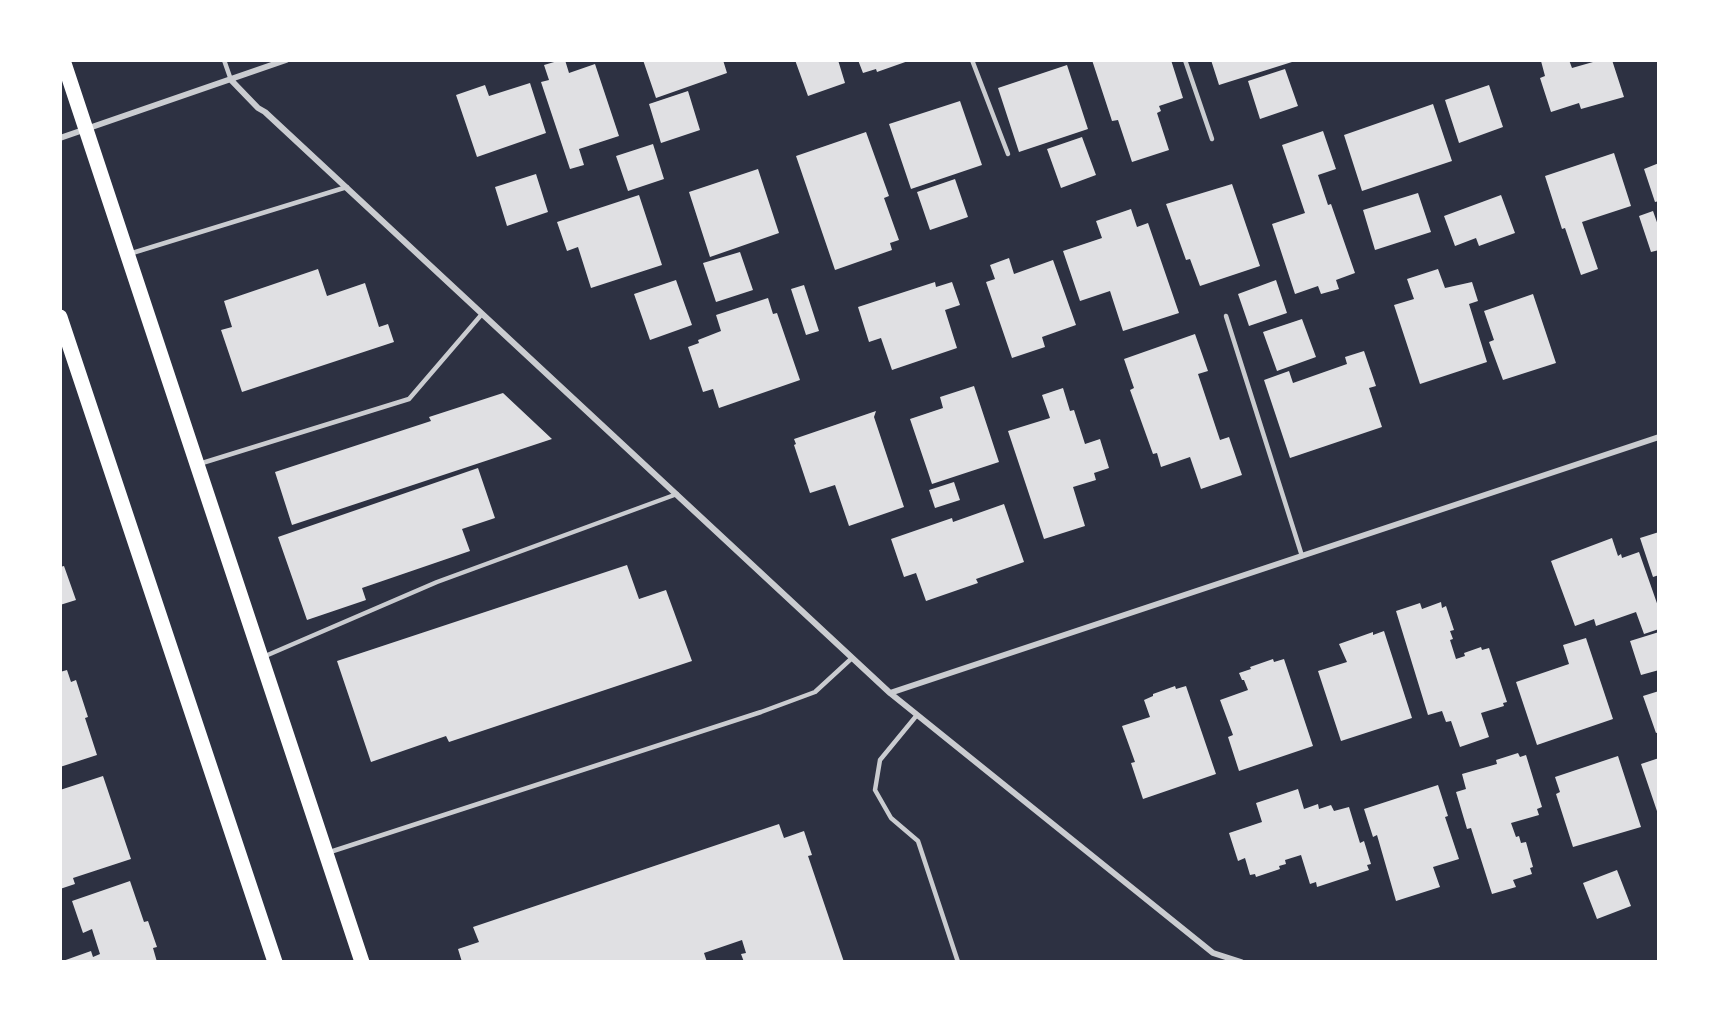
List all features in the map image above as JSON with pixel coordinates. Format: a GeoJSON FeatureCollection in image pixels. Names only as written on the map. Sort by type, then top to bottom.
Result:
{"type":"FeatureCollection","features":[{"type":"Feature","properties":{"kind":"main road"},"geometry":{"type":"LineString","coordinates":[[63,60],[362,962]]}},
{"type":"Feature","properties":{"kind":"main road"},"geometry":{"type":"LineString","coordinates":[[60,317],[275,962]]}},
{"type":"Feature","properties":{"kind":"street"},"geometry":{"type":"LineString","coordinates":[[60,138],[286,60]]}},
{"type":"Feature","properties":{"kind":"street"},"geometry":{"type":"LineString","coordinates":[[231,80],[258,108],[266,112],[890,693],[1213,954],[1241,962]]}},
{"type":"Feature","properties":{"kind":"street"},"geometry":{"type":"LineString","coordinates":[[890,693],[1659,437]]}},
{"type":"Feature","properties":{"kind":"lane"},"geometry":{"type":"LineString","coordinates":[[224,60],[231,80]]}},
{"type":"Feature","properties":{"kind":"lane"},"geometry":{"type":"LineString","coordinates":[[972,60],[1008,154]]}},
{"type":"Feature","properties":{"kind":"lane"},"geometry":{"type":"LineString","coordinates":[[1185,60],[1212,139]]}},
{"type":"Feature","properties":{"kind":"lane"},"geometry":{"type":"LineString","coordinates":[[127,254],[347,188]]}},
{"type":"Feature","properties":{"kind":"lane"},"geometry":{"type":"LineString","coordinates":[[196,465],[408,399],[482,314]]}},
{"type":"Feature","properties":{"kind":"lane"},"geometry":{"type":"LineString","coordinates":[[1226,316],[1302,556]]}},
{"type":"Feature","properties":{"kind":"lane"},"geometry":{"type":"LineString","coordinates":[[261,658],[437,582],[677,494]]}},
{"type":"Feature","properties":{"kind":"lane"},"geometry":{"type":"LineString","coordinates":[[326,854],[761,712],[815,692],[852,658]]}},
{"type":"Feature","properties":{"kind":"lane"},"geometry":{"type":"LineString","coordinates":[[917,715],[880,760],[875,790],[891,818],[918,841],[958,962]]}},
{"type":"Feature","properties":{"kind":"building"},"geometry":{"type":"Polygon","coordinates":[[[565,60],[569,73],[595,64],[619,136],[579,149],[584,165],[570,169],[541,82],[549,80],[544,65],[565,60]]]}},
{"type":"Feature","properties":{"kind":"building"},"geometry":{"type":"Polygon","coordinates":[[[643,60],[723,60],[727,73],[656,98],[643,60]]]}},
{"type":"Feature","properties":{"kind":"building"},"geometry":{"type":"Polygon","coordinates":[[[795,60],[838,60],[845,83],[808,96],[795,60]]]}},
{"type":"Feature","properties":{"kind":"building"},"geometry":{"type":"Polygon","coordinates":[[[858,60],[911,60],[877,72],[876,69],[863,73],[858,60]]]}},
{"type":"Feature","properties":{"kind":"building"},"geometry":{"type":"Polygon","coordinates":[[[1092,60],[1171,60],[1183,98],[1159,106],[1161,111],[1157,113],[1169,150],[1132,162],[1118,120],[1112,121],[1092,60]]]}},
{"type":"Feature","properties":{"kind":"building"},"geometry":{"type":"Polygon","coordinates":[[[1211,60],[1291,60],[1292,62],[1219,85],[1211,60]]]}},
{"type":"Feature","properties":{"kind":"building"},"geometry":{"type":"Polygon","coordinates":[[[1569,60],[1572,68],[1600,60],[1612,60],[1624,97],[1581,109],[1579,103],[1551,112],[1540,78],[1545,76],[1541,61],[1569,60]]]}},
{"type":"Feature","properties":{"kind":"building"},"geometry":{"type":"Polygon","coordinates":[[[1067,65],[1088,129],[1019,152],[998,88],[1067,65]]]}},
{"type":"Feature","properties":{"kind":"building"},"geometry":{"type":"Polygon","coordinates":[[[1285,69],[1298,106],[1260,119],[1248,81],[1285,69]]]}},
{"type":"Feature","properties":{"kind":"building"},"geometry":{"type":"Polygon","coordinates":[[[530,83],[546,133],[477,157],[456,95],[485,85],[489,96],[530,83]]]}},
{"type":"Feature","properties":{"kind":"building"},"geometry":{"type":"Polygon","coordinates":[[[1489,85],[1503,127],[1459,143],[1445,100],[1489,85]]]}},
{"type":"Feature","properties":{"kind":"building"},"geometry":{"type":"Polygon","coordinates":[[[688,91],[700,130],[661,143],[649,104],[688,91]]]}},
{"type":"Feature","properties":{"kind":"building"},"geometry":{"type":"Polygon","coordinates":[[[960,101],[982,165],[911,189],[889,124],[960,101]]]}},
{"type":"Feature","properties":{"kind":"building"},"geometry":{"type":"Polygon","coordinates":[[[1433,104],[1452,161],[1362,191],[1344,135],[1433,104]]]}},
{"type":"Feature","properties":{"kind":"building"},"geometry":{"type":"Polygon","coordinates":[[[1323,131],[1336,169],[1318,175],[1328,205],[1331,204],[1355,273],[1336,280],[1339,289],[1321,294],[1318,286],[1295,294],[1272,224],[1305,213],[1282,145],[1323,131]]]}},
{"type":"Feature","properties":{"kind":"building"},"geometry":{"type":"Polygon","coordinates":[[[866,132],[889,196],[884,198],[899,240],[890,243],[892,250],[835,270],[796,156],[866,132]]]}},
{"type":"Feature","properties":{"kind":"building"},"geometry":{"type":"Polygon","coordinates":[[[1082,137],[1096,175],[1061,188],[1047,149],[1082,137]]]}},
{"type":"Feature","properties":{"kind":"building"},"geometry":{"type":"Polygon","coordinates":[[[653,144],[664,179],[628,191],[616,156],[653,144]]]}},
{"type":"Feature","properties":{"kind":"building"},"geometry":{"type":"Polygon","coordinates":[[[1614,153],[1631,206],[1582,222],[1598,269],[1581,275],[1565,228],[1562,229],[1545,176],[1614,153]]]}},
{"type":"Feature","properties":{"kind":"building"},"geometry":{"type":"Polygon","coordinates":[[[1659,163],[1659,201],[1655,202],[1644,169],[1659,163]]]}},
{"type":"Feature","properties":{"kind":"building"},"geometry":{"type":"Polygon","coordinates":[[[758,169],[779,233],[710,257],[689,192],[758,169]]]}},
{"type":"Feature","properties":{"kind":"building"},"geometry":{"type":"Polygon","coordinates":[[[536,174],[548,212],[507,226],[495,187],[536,174]]]}},
{"type":"Feature","properties":{"kind":"building"},"geometry":{"type":"Polygon","coordinates":[[[955,179],[968,217],[930,230],[917,192],[955,179]]]}},
{"type":"Feature","properties":{"kind":"building"},"geometry":{"type":"Polygon","coordinates":[[[1232,184],[1260,266],[1200,286],[1190,259],[1186,260],[1166,204],[1232,184]]]}},
{"type":"Feature","properties":{"kind":"building"},"geometry":{"type":"Polygon","coordinates":[[[1418,193],[1431,232],[1375,250],[1363,210],[1418,193]]]}},
{"type":"Feature","properties":{"kind":"building"},"geometry":{"type":"Polygon","coordinates":[[[639,195],[662,265],[591,288],[578,247],[567,251],[557,222],[639,195]]]}},
{"type":"Feature","properties":{"kind":"building"},"geometry":{"type":"Polygon","coordinates":[[[1501,195],[1515,233],[1479,246],[1476,238],[1455,246],[1444,216],[1501,195]]]}},
{"type":"Feature","properties":{"kind":"building"},"geometry":{"type":"Polygon","coordinates":[[[1131,209],[1137,227],[1148,223],[1179,313],[1123,331],[1110,291],[1080,301],[1063,251],[1102,238],[1096,221],[1131,209]]]}},
{"type":"Feature","properties":{"kind":"building"},"geometry":{"type":"Polygon","coordinates":[[[1653,211],[1659,228],[1659,250],[1651,252],[1639,216],[1653,211]]]}},
{"type":"Feature","properties":{"kind":"building"},"geometry":{"type":"Polygon","coordinates":[[[740,252],[753,290],[716,302],[703,263],[740,252]]]}},
{"type":"Feature","properties":{"kind":"building"},"geometry":{"type":"Polygon","coordinates":[[[1009,258],[1014,274],[1053,260],[1076,325],[1042,337],[1045,347],[1012,358],[986,282],[995,279],[990,265],[1009,258]]]}},
{"type":"Feature","properties":{"kind":"building"},"geometry":{"type":"Polygon","coordinates":[[[318,269],[327,296],[365,283],[379,327],[388,324],[394,342],[242,392],[221,330],[232,327],[224,301],[318,269]]]}},
{"type":"Feature","properties":{"kind":"building"},"geometry":{"type":"Polygon","coordinates":[[[1438,269],[1445,288],[1472,282],[1478,301],[1469,304],[1487,362],[1420,384],[1394,305],[1414,299],[1407,279],[1438,269]]]}},
{"type":"Feature","properties":{"kind":"building"},"geometry":{"type":"Polygon","coordinates":[[[676,280],[692,325],[650,340],[634,294],[676,280]]]}},
{"type":"Feature","properties":{"kind":"building"},"geometry":{"type":"Polygon","coordinates":[[[1276,280],[1287,313],[1249,326],[1238,294],[1276,280]]]}},
{"type":"Feature","properties":{"kind":"building"},"geometry":{"type":"Polygon","coordinates":[[[935,282],[936,287],[952,282],[960,305],[945,310],[957,348],[892,370],[881,338],[869,342],[858,307],[935,282]]]}},
{"type":"Feature","properties":{"kind":"building"},"geometry":{"type":"Polygon","coordinates":[[[804,285],[819,331],[806,335],[791,289],[804,285]]]}},
{"type":"Feature","properties":{"kind":"building"},"geometry":{"type":"Polygon","coordinates":[[[1533,294],[1556,363],[1503,380],[1489,342],[1494,340],[1484,311],[1533,294]]]}},
{"type":"Feature","properties":{"kind":"building"},"geometry":{"type":"Polygon","coordinates":[[[768,298],[773,314],[777,313],[800,380],[719,408],[713,389],[703,392],[688,347],[699,343],[698,340],[721,331],[716,315],[768,298]]]}},
{"type":"Feature","properties":{"kind":"building"},"geometry":{"type":"Polygon","coordinates":[[[1302,319],[1316,357],[1277,371],[1263,332],[1302,319]]]}},
{"type":"Feature","properties":{"kind":"building"},"geometry":{"type":"Polygon","coordinates":[[[1195,334],[1208,371],[1198,374],[1220,440],[1229,437],[1242,475],[1201,489],[1190,457],[1161,467],[1157,453],[1153,454],[1130,390],[1134,388],[1124,359],[1195,334]]]}},
{"type":"Feature","properties":{"kind":"building"},"geometry":{"type":"Polygon","coordinates":[[[1364,351],[1376,386],[1369,388],[1382,427],[1290,458],[1264,380],[1289,371],[1293,383],[1347,364],[1345,357],[1364,351]]]}},
{"type":"Feature","properties":{"kind":"building"},"geometry":{"type":"Polygon","coordinates":[[[974,386],[999,462],[932,484],[910,419],[943,408],[940,397],[974,386]]]}},
{"type":"Feature","properties":{"kind":"building"},"geometry":{"type":"Polygon","coordinates":[[[1063,388],[1070,411],[1074,410],[1085,444],[1100,439],[1109,468],[1094,473],[1096,480],[1073,487],[1085,526],[1044,539],[1008,431],[1050,418],[1042,395],[1063,388]]]}},
{"type":"Feature","properties":{"kind":"building"},"geometry":{"type":"Polygon","coordinates":[[[503,393],[552,439],[292,525],[275,472],[431,421],[429,417],[503,393]]]}},
{"type":"Feature","properties":{"kind":"building"},"geometry":{"type":"Polygon","coordinates":[[[876,411],[874,417],[904,507],[849,526],[835,485],[810,493],[794,439],[876,411]]]}},
{"type":"Feature","properties":{"kind":"building"},"geometry":{"type":"Polygon","coordinates":[[[478,468],[495,518],[462,529],[470,551],[362,588],[366,600],[307,620],[278,537],[478,468]]]}},
{"type":"Feature","properties":{"kind":"building"},"geometry":{"type":"Polygon","coordinates":[[[954,482],[960,500],[935,508],[929,490],[954,482]]]}},
{"type":"Feature","properties":{"kind":"building"},"geometry":{"type":"Polygon","coordinates":[[[1004,504],[1024,562],[976,579],[978,583],[926,601],[916,573],[904,577],[891,539],[952,518],[953,522],[1004,504]]]}},
{"type":"Feature","properties":{"kind":"building"},"geometry":{"type":"Polygon","coordinates":[[[1659,532],[1659,575],[1653,577],[1640,538],[1659,532]]]}},
{"type":"Feature","properties":{"kind":"building"},"geometry":{"type":"Polygon","coordinates":[[[1612,538],[1618,556],[1621,554],[1622,558],[1639,552],[1659,609],[1659,629],[1644,634],[1636,612],[1596,626],[1594,619],[1575,626],[1551,561],[1612,538]]]}},
{"type":"Feature","properties":{"kind":"building"},"geometry":{"type":"Polygon","coordinates":[[[627,565],[639,599],[666,590],[692,661],[449,742],[446,736],[371,762],[337,661],[627,565]]]}},
{"type":"Feature","properties":{"kind":"building"},"geometry":{"type":"Polygon","coordinates":[[[64,566],[76,600],[60,605],[60,567],[64,566]]]}},
{"type":"Feature","properties":{"kind":"building"},"geometry":{"type":"Polygon","coordinates":[[[1441,602],[1442,608],[1446,606],[1454,630],[1450,631],[1453,639],[1450,640],[1456,659],[1465,656],[1464,653],[1481,647],[1482,650],[1489,648],[1507,702],[1503,703],[1504,706],[1481,713],[1489,737],[1460,747],[1451,721],[1446,722],[1442,711],[1428,715],[1396,611],[1420,603],[1422,609],[1441,602]]]}},
{"type":"Feature","properties":{"kind":"building"},"geometry":{"type":"Polygon","coordinates":[[[1384,631],[1412,718],[1341,741],[1318,671],[1347,662],[1339,644],[1373,632],[1373,635],[1384,631]]]}},
{"type":"Feature","properties":{"kind":"building"},"geometry":{"type":"Polygon","coordinates":[[[1659,632],[1659,670],[1641,675],[1630,641],[1659,632]]]}},
{"type":"Feature","properties":{"kind":"building"},"geometry":{"type":"Polygon","coordinates":[[[1586,638],[1613,719],[1537,745],[1516,682],[1569,664],[1563,645],[1586,638]]]}},
{"type":"Feature","properties":{"kind":"building"},"geometry":{"type":"Polygon","coordinates":[[[1273,659],[1274,662],[1284,659],[1313,746],[1239,771],[1228,737],[1233,735],[1220,700],[1248,690],[1239,673],[1273,659]]]}},
{"type":"Feature","properties":{"kind":"building"},"geometry":{"type":"Polygon","coordinates":[[[67,670],[71,682],[76,680],[97,755],[60,767],[60,672],[67,670]]]}},
{"type":"Feature","properties":{"kind":"building"},"geometry":{"type":"Polygon","coordinates":[[[1175,686],[1176,689],[1186,686],[1216,774],[1143,799],[1131,763],[1135,762],[1122,726],[1150,717],[1144,700],[1175,686]]]}},
{"type":"Feature","properties":{"kind":"building"},"geometry":{"type":"Polygon","coordinates":[[[1659,691],[1659,732],[1656,733],[1643,696],[1659,691]]]}},
{"type":"Feature","properties":{"kind":"building"},"geometry":{"type":"Polygon","coordinates":[[[1518,753],[1520,757],[1526,755],[1542,807],[1537,809],[1539,815],[1511,823],[1516,837],[1519,836],[1521,843],[1526,842],[1533,867],[1530,868],[1532,874],[1513,880],[1516,887],[1492,894],[1471,828],[1467,829],[1456,792],[1466,789],[1462,774],[1497,764],[1496,760],[1518,753]]]}},
{"type":"Feature","properties":{"kind":"building"},"geometry":{"type":"Polygon","coordinates":[[[1618,756],[1641,827],[1573,847],[1556,794],[1560,792],[1555,777],[1618,756]]]}},
{"type":"Feature","properties":{"kind":"building"},"geometry":{"type":"Polygon","coordinates":[[[1659,758],[1659,817],[1641,764],[1659,758]]]}},
{"type":"Feature","properties":{"kind":"building"},"geometry":{"type":"Polygon","coordinates":[[[103,776],[131,859],[73,878],[75,884],[60,889],[60,790],[103,776]]]}},
{"type":"Feature","properties":{"kind":"building"},"geometry":{"type":"Polygon","coordinates":[[[1438,785],[1448,816],[1445,817],[1459,859],[1433,867],[1440,887],[1396,901],[1377,835],[1373,837],[1364,809],[1438,785]]]}},
{"type":"Feature","properties":{"kind":"building"},"geometry":{"type":"Polygon","coordinates":[[[1298,789],[1304,809],[1318,804],[1319,809],[1331,805],[1334,811],[1349,807],[1360,843],[1364,841],[1371,864],[1367,865],[1369,870],[1317,887],[1316,882],[1310,884],[1301,855],[1285,860],[1286,864],[1279,866],[1280,869],[1256,877],[1255,874],[1250,875],[1245,858],[1238,861],[1229,833],[1262,822],[1256,803],[1298,789]]]}},
{"type":"Feature","properties":{"kind":"building"},"geometry":{"type":"Polygon","coordinates":[[[779,824],[784,838],[804,831],[812,855],[808,856],[844,962],[744,962],[741,954],[746,953],[742,940],[704,953],[707,962],[462,962],[458,949],[479,942],[473,927],[779,824]]]}},
{"type":"Feature","properties":{"kind":"building"},"geometry":{"type":"Polygon","coordinates":[[[1617,870],[1631,906],[1597,919],[1583,883],[1617,870]]]}},
{"type":"Feature","properties":{"kind":"building"},"geometry":{"type":"Polygon","coordinates":[[[130,881],[144,922],[148,921],[157,947],[153,948],[157,962],[60,962],[91,951],[93,957],[100,954],[92,929],[83,933],[72,901],[130,881]]]}}]}
